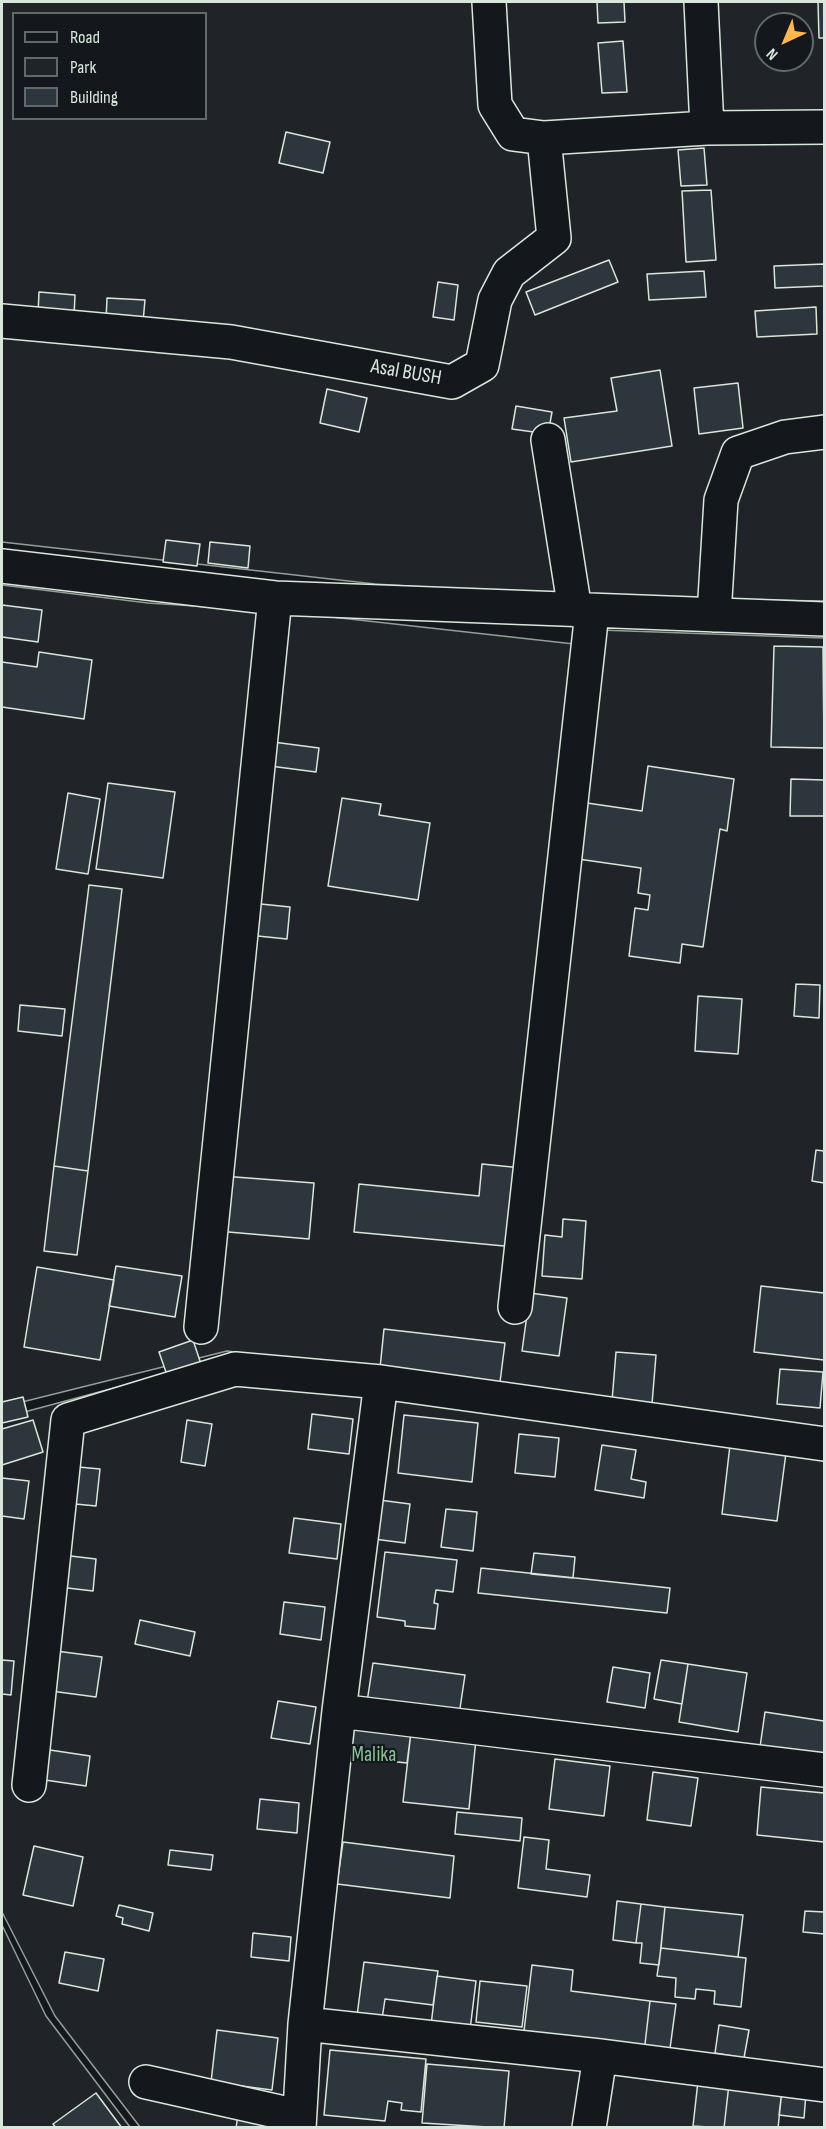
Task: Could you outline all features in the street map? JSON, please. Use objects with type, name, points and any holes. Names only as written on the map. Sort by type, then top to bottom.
[{"type":"street","points":[[489,2],[495,105],[513,134],[544,138],[707,128],[825,127]]},
{"type":"street","points":[[701,2],[707,128]]},
{"type":"street","name":"Asal BUSH","points":[[2,321],[231,342],[452,382],[482,365],[495,300],[509,273],[554,237],[544,138]]},
{"type":"street","points":[[714,615],[721,501],[738,453],[785,437],[825,432]]},
{"type":"street","points":[[515,1307],[583,611],[548,440]]},
{"type":"street","points":[[2,566],[275,598],[825,619]]},
{"type":"street","points":[[201,1327],[275,598]]},
{"type":"street","points":[[29,1785],[68,1420],[235,1369],[381,1382],[825,1444]]},
{"type":"street","points":[[146,2082],[298,2122],[305,2024],[339,1711],[381,1382]]},
{"type":"street","points":[[339,1711],[825,1770]]},
{"type":"street","points":[[305,2024],[600,2056],[825,2085]]},
{"type":"street","points":[[589,2127],[600,2056]]},
{"type":"green space","points":[[2,2],[824,2],[824,601],[584,597],[375,584],[2,542]]},
{"type":"green space","points":[[2,585],[148,603],[287,612],[601,647],[600,630],[824,638],[824,1429],[227,1351],[2,1407]]},
{"type":"green space","name":"Malika","points":[[226,1358],[824,1447],[824,2127],[140,2127],[55,2016],[2,1912],[2,1418]]},
{"type":"green space","points":[[2,1925],[46,2016],[130,2127],[2,2127]]},
{"type":"building","points":[[597,2],[624,2],[625,22],[598,23]]},
{"type":"building","points":[[818,2],[824,2],[824,38],[819,38]]},
{"type":"building","points":[[623,41],[627,92],[602,93],[598,43]]},
{"type":"building","points":[[286,132],[330,142],[323,173],[279,163]]},
{"type":"building","points":[[704,148],[707,185],[681,186],[678,150]]},
{"type":"building","points":[[711,190],[716,260],[686,262],[682,191]]},
{"type":"building","points":[[609,260],[618,282],[535,315],[526,292]]},
{"type":"building","points":[[824,264],[824,286],[775,288],[774,266]]},
{"type":"building","points":[[704,271],[706,297],[649,300],[647,274]]},
{"type":"building","points":[[438,282],[458,285],[454,320],[433,317]]},
{"type":"building","points":[[39,292],[75,295],[74,316],[38,314]]},
{"type":"building","points":[[107,298],[145,300],[143,322],[106,320]]},
{"type":"building","points":[[816,307],[817,334],[757,337],[755,311]]},
{"type":"building","points":[[660,370],[672,446],[571,462],[564,418],[617,411],[611,378]]},
{"type":"building","points":[[738,383],[743,428],[699,434],[694,388]]},
{"type":"building","points":[[327,389],[367,398],[359,432],[320,423]]},
{"type":"building","points":[[516,406],[552,412],[548,434],[512,429]]},
{"type":"building","points":[[166,540],[200,544],[197,566],[163,562]]},
{"type":"building","points":[[210,542],[250,546],[248,568],[208,563]]},
{"type":"building","points":[[2,605],[42,610],[38,642],[2,637]]},
{"type":"building","points":[[774,646],[823,647],[824,748],[771,747]]},
{"type":"building","points":[[39,652],[92,660],[84,719],[2,707],[2,662],[37,667]]},
{"type":"building","points":[[273,742],[319,748],[316,772],[270,766]]},
{"type":"building","points":[[648,766],[734,779],[727,831],[720,829],[703,947],[682,944],[680,963],[629,956],[635,908],[648,910],[650,895],[638,893],[641,868],[578,859],[587,803],[642,811]]},
{"type":"building","points":[[791,779],[824,780],[824,816],[790,816]]},
{"type":"building","points":[[108,783],[175,792],[163,878],[96,869]]},
{"type":"building","points":[[68,793],[100,799],[88,874],[56,869]]},
{"type":"building","points":[[342,798],[381,804],[379,815],[430,823],[418,900],[328,886]]},
{"type":"building","points":[[89,885],[122,889],[88,1171],[54,1166]]},
{"type":"building","points":[[251,903],[290,907],[287,939],[248,935]]},
{"type":"building","points":[[796,984],[820,985],[819,1018],[794,1016]]},
{"type":"building","points":[[698,996],[742,999],[738,1054],[695,1051]]},
{"type":"building","points":[[20,1005],[65,1009],[62,1036],[18,1031]]},
{"type":"building","points":[[816,1150],[824,1151],[824,1183],[812,1181]]},
{"type":"building","points":[[482,1164],[522,1168],[515,1247],[354,1232],[359,1184],[479,1196]]},
{"type":"building","points":[[54,1166],[88,1171],[77,1255],[44,1251]]},
{"type":"building","points":[[222,1176],[314,1183],[309,1239],[217,1231]]},
{"type":"building","points":[[563,1219],[586,1221],[582,1279],[542,1276],[545,1235],[562,1237]]},
{"type":"building","points":[[116,1266],[182,1276],[175,1317],[109,1306]]},
{"type":"building","points":[[37,1267],[114,1280],[100,1360],[24,1347]]},
{"type":"building","points":[[761,1286],[824,1293],[824,1360],[754,1352]]},
{"type":"building","points":[[530,1293],[567,1298],[559,1356],[522,1351]]},
{"type":"building","points":[[384,1329],[505,1343],[500,1382],[380,1368]]},
{"type":"building","points":[[193,1340],[202,1367],[168,1378],[159,1352]]},
{"type":"building","points":[[616,1352],[656,1355],[652,1404],[612,1401]]},
{"type":"building","points":[[780,1369],[823,1372],[820,1408],[777,1404]]},
{"type":"building","points":[[23,1397],[28,1417],[2,1423],[2,1402]]},
{"type":"building","points":[[312,1414],[353,1419],[349,1454],[308,1449]]},
{"type":"building","points":[[404,1415],[478,1423],[472,1482],[398,1473]]},
{"type":"building","points":[[33,1420],[43,1452],[2,1465],[2,1429]]},
{"type":"building","points":[[187,1420],[212,1424],[205,1466],[181,1462]]},
{"type":"building","points":[[519,1434],[559,1438],[555,1477],[515,1473]]},
{"type":"building","points":[[602,1445],[636,1450],[631,1479],[646,1482],[644,1498],[595,1490]]},
{"type":"building","points":[[730,1445],[786,1453],[777,1521],[722,1514]]},
{"type":"building","points":[[68,1466],[100,1469],[96,1506],[65,1503]]},
{"type":"building","points":[[2,1478],[29,1481],[24,1519],[2,1516]]},
{"type":"building","points":[[379,1500],[410,1504],[405,1543],[374,1539]]},
{"type":"building","points":[[446,1509],[477,1512],[473,1551],[441,1547]]},
{"type":"building","points":[[294,1518],[341,1524],[337,1559],[289,1553]]},
{"type":"building","points":[[385,1552],[457,1560],[453,1592],[436,1590],[434,1603],[438,1604],[435,1629],[405,1626],[405,1621],[377,1617]]},
{"type":"building","points":[[534,1553],[575,1557],[573,1578],[531,1574]]},
{"type":"building","points":[[62,1555],[96,1559],[93,1591],[59,1587]]},
{"type":"building","points":[[481,1568],[670,1588],[667,1613],[478,1593]]},
{"type":"building","points":[[284,1602],[325,1607],[321,1640],[280,1634]]},
{"type":"building","points":[[140,1620],[195,1632],[190,1656],[135,1644]]},
{"type":"building","points":[[56,1651],[102,1657],[96,1697],[51,1691]]},
{"type":"building","points":[[2,1660],[14,1661],[11,1695],[2,1694]]},
{"type":"building","points":[[661,1660],[688,1664],[682,1704],[654,1699]]},
{"type":"building","points":[[373,1663],[465,1675],[459,1715],[367,1702]]},
{"type":"building","points":[[688,1664],[747,1673],[738,1732],[679,1722]]},
{"type":"building","points":[[613,1667],[650,1673],[645,1708],[607,1702]]},
{"type":"building","points":[[278,1701],[316,1707],[310,1744],[271,1738]]},
{"type":"building","points":[[765,1712],[824,1721],[824,1757],[760,1747]]},
{"type":"building","points":[[353,1726],[411,1732],[407,1763],[350,1757]]},
{"type":"building","points":[[411,1732],[476,1739],[469,1809],[403,1802]]},
{"type":"building","points":[[50,1750],[90,1756],[86,1786],[45,1780]]},
{"type":"building","points":[[555,1759],[610,1766],[604,1816],[549,1809]]},
{"type":"building","points":[[653,1772],[698,1778],[691,1826],[647,1820]]},
{"type":"building","points":[[761,1787],[824,1793],[824,1842],[757,1835]]},
{"type":"building","points":[[260,1799],[299,1803],[297,1833],[257,1829]]},
{"type":"building","points":[[457,1812],[522,1818],[520,1841],[455,1834]]},
{"type":"building","points":[[524,1837],[549,1840],[546,1869],[590,1875],[587,1897],[518,1888]]},
{"type":"building","points":[[343,1842],[454,1856],[450,1898],[337,1884]]},
{"type":"building","points":[[34,1846],[83,1857],[73,1906],[23,1895]]},
{"type":"building","points":[[170,1850],[213,1855],[211,1870],[168,1865]]},
{"type":"building","points":[[617,1901],[641,1904],[636,1943],[613,1940]]},
{"type":"building","points":[[641,1904],[665,1907],[659,1965],[640,1963],[642,1943],[636,1943]]},
{"type":"building","points":[[119,1905],[153,1913],[149,1931],[122,1924],[123,1918],[116,1916]]},
{"type":"building","points":[[665,1907],[743,1915],[738,1957],[661,1948]]},
{"type":"building","points":[[805,1911],[824,1912],[824,1934],[803,1932]]},
{"type":"building","points":[[253,1933],[291,1937],[289,1961],[251,1957]]},
{"type":"building","points":[[661,1948],[746,1958],[741,2007],[714,2004],[715,1991],[696,1989],[695,1999],[675,1997],[676,1978],[657,1976]]},
{"type":"building","points":[[65,1952],[104,1959],[98,1991],[59,1983]]},
{"type":"building","points":[[364,1962],[438,1971],[433,2005],[385,1999],[382,2019],[357,2016]]},
{"type":"building","points":[[532,1965],[573,1970],[571,1991],[650,2001],[644,2053],[523,2039]]},
{"type":"building","points":[[437,1976],[476,1981],[470,2030],[431,2025]]},
{"type":"building","points":[[480,1981],[527,1986],[522,2027],[476,2022]]},
{"type":"building","points":[[650,2001],[676,2004],[669,2056],[644,2053]]},
{"type":"building","points":[[719,2025],[749,2030],[744,2058],[715,2053]]},
{"type":"building","points":[[217,2030],[278,2038],[272,2090],[211,2082]]},
{"type":"building","points":[[330,2050],[426,2059],[421,2112],[401,2110],[402,2103],[388,2101],[385,2121],[324,2115]]},
{"type":"building","points":[[427,2064],[509,2071],[504,2128],[422,2123]]},
{"type":"building","points":[[698,2081],[729,2084],[724,2128],[693,2126]]},
{"type":"building","points":[[729,2084],[782,2090],[778,2128],[724,2128]]},
{"type":"building","points":[[782,2090],[806,2093],[804,2118],[779,2115]]},
{"type":"building","points":[[96,2093],[122,2128],[56,2128],[53,2124]]},
{"type":"building","points":[[238,2115],[286,2128],[236,2128]]}]
